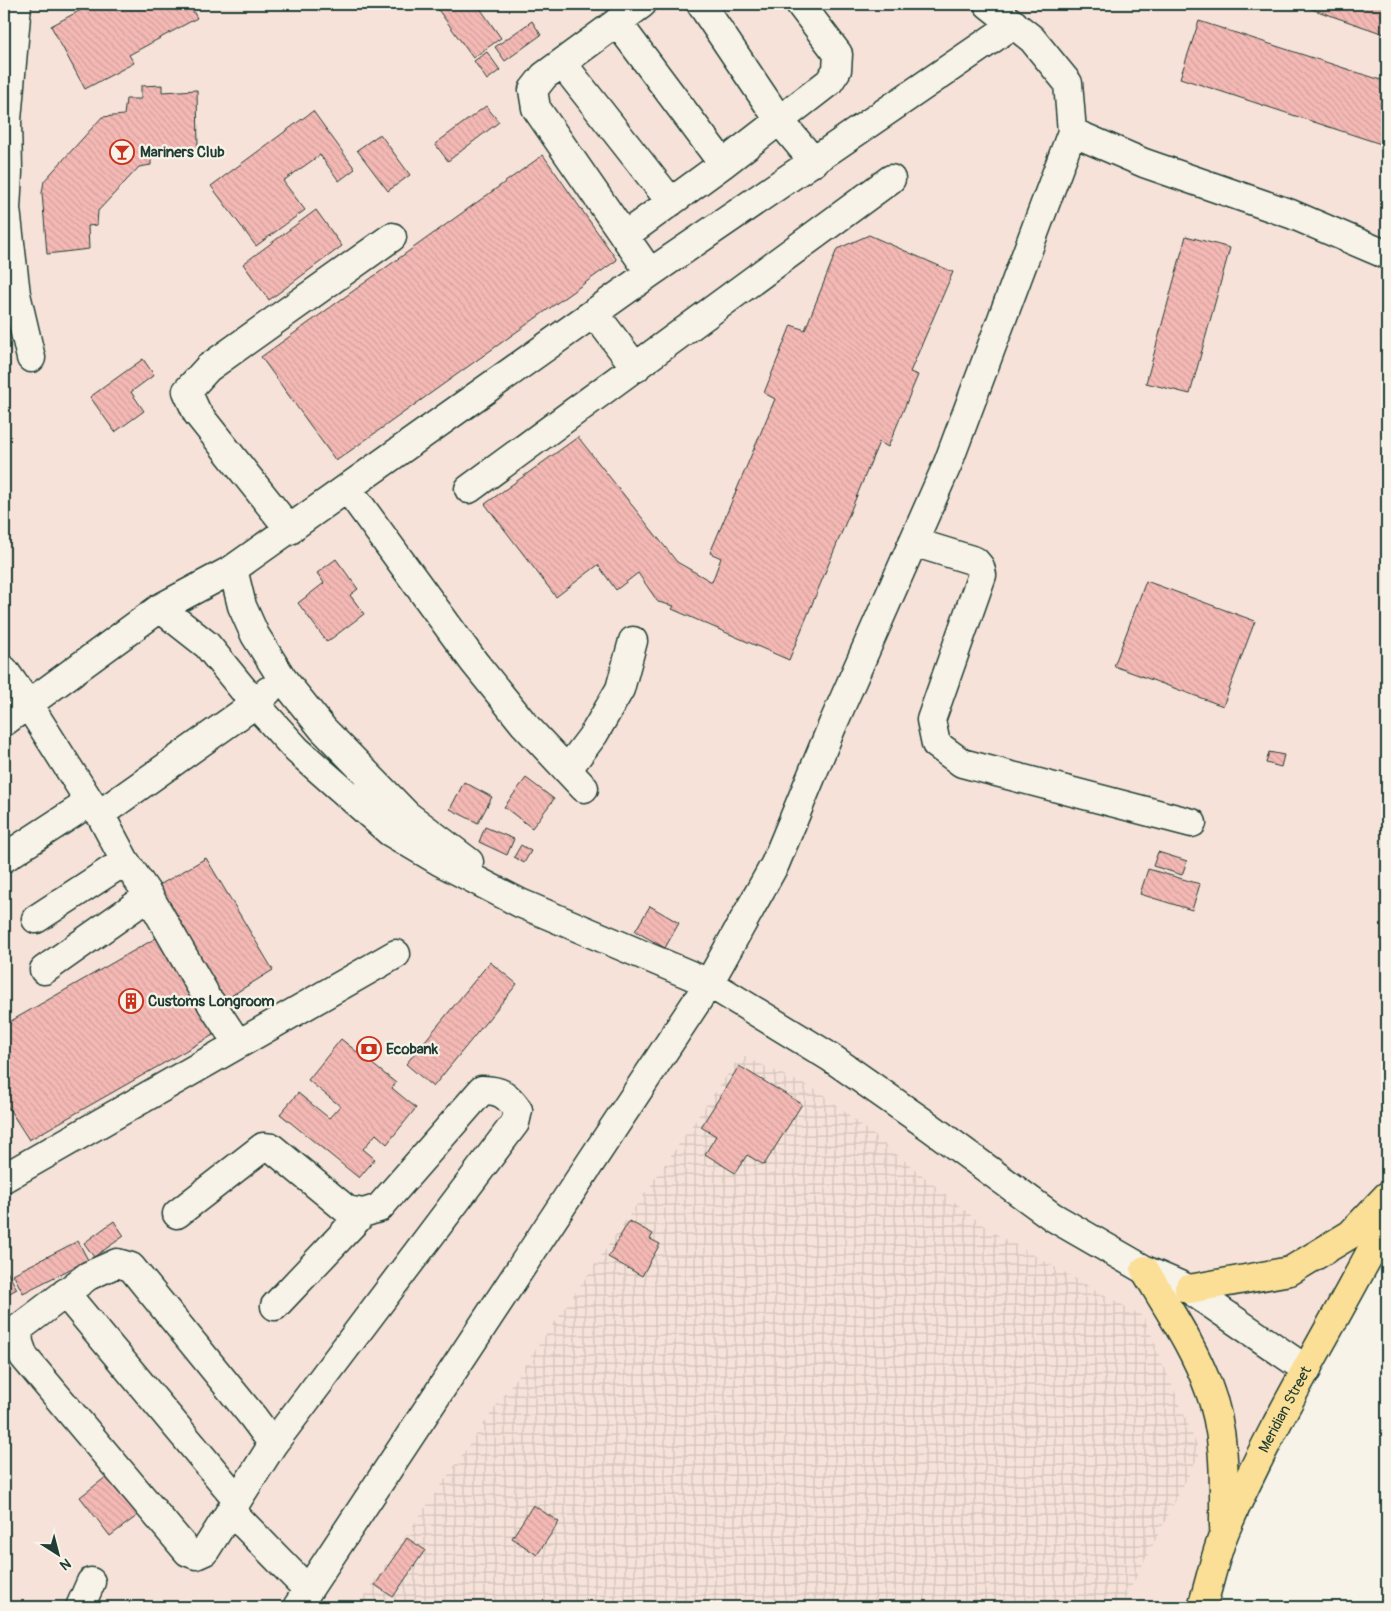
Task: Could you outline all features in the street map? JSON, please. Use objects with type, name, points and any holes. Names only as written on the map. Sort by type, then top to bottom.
[{"type":"main road","points":[[1189,1289],[1290,1271],[1350,1234],[1387,1196]]},
{"type":"main road","name":"Meridian Street","points":[[1202,1607],[1224,1532],[1262,1452],[1357,1280],[1387,1221]]},
{"type":"main road","points":[[1146,1270],[1192,1352],[1209,1389],[1218,1420],[1224,1460],[1224,1532]]},
{"type":"street","points":[[17,4],[7,120],[8,172],[6,209],[16,294],[32,358]]},
{"type":"street","points":[[642,4],[544,76],[533,90],[536,108],[650,273]]},
{"type":"street","points":[[701,4],[779,120],[814,162]]},
{"type":"street","points":[[624,236],[723,164],[829,82],[837,70],[838,54],[800,4]]},
{"type":"street","points":[[64,1294],[234,1505],[302,1599],[709,983],[775,864],[948,463],[1072,132],[1068,83],[1032,39],[988,4]]},
{"type":"street","points":[[617,22],[723,164]]},
{"type":"street","points":[[4,722],[160,608],[233,569],[595,314],[650,273],[1014,24]]},
{"type":"street","points":[[562,63],[671,202]]},
{"type":"street","points":[[1072,132],[1144,163],[1291,214],[1387,255]]},
{"type":"street","points":[[470,489],[891,179]]},
{"type":"street","points":[[290,530],[197,413],[186,391],[208,368],[392,237]]},
{"type":"street","points":[[595,314],[636,368]]},
{"type":"street","points":[[348,489],[474,662],[524,724],[576,779],[594,734],[620,689],[633,641]]},
{"type":"street","points":[[913,542],[975,561],[980,567],[982,575],[930,720],[936,744],[962,763],[1192,823]]},
{"type":"street","points":[[233,569],[242,606],[256,636],[282,678],[323,729],[407,815],[520,903]]},
{"type":"street","points":[[160,608],[207,645],[255,704],[296,750],[390,832],[439,861],[520,903],[709,983],[830,1057],[1053,1217],[1146,1270],[1189,1289],[1307,1370]]},
{"type":"street","points":[[4,670],[95,808],[208,998],[238,1044]]},
{"type":"street","points":[[4,858],[95,808],[255,704],[282,678]]},
{"type":"street","points":[[36,919],[125,861]]},
{"type":"street","points":[[44,970],[149,896]]},
{"type":"street","points":[[4,1178],[396,954]]},
{"type":"street","points":[[176,1214],[263,1147],[272,1148],[347,1210],[363,1213],[379,1208],[482,1090],[496,1090],[511,1100],[518,1110],[515,1123],[273,1444],[205,1551],[196,1555],[188,1552],[24,1357],[19,1344],[18,1329],[101,1268],[117,1263],[131,1267],[273,1444]]},
{"type":"street","points":[[275,1306],[363,1213]]},
{"type":"street","points":[[80,1607],[91,1582]]},
{"type":"shaded area","points":[[4,4],[1387,4],[1387,1228],[1233,1546],[1215,1607],[4,1607]]},
{"type":"shaded area","points":[[741,1055],[821,1092],[989,1230],[1144,1317],[1200,1453],[1121,1607],[356,1607]]},
{"type":"building","points":[[92,4],[189,4],[197,18],[129,55],[134,63],[85,89],[51,26]]},
{"type":"building","points":[[434,4],[477,4],[501,38],[473,58]]},
{"type":"building","points":[[1297,4],[1387,4],[1387,35]]},
{"type":"building","points":[[532,21],[541,35],[505,61],[495,47]]},
{"type":"building","points":[[1199,21],[1387,82],[1387,146],[1180,78]]},
{"type":"building","points":[[487,52],[500,70],[487,80],[474,61]]},
{"type":"building","points":[[162,85],[162,92],[197,90],[198,148],[151,156],[151,165],[139,167],[98,211],[97,225],[88,226],[89,249],[47,254],[42,193],[44,181],[102,117],[124,115],[126,99],[141,99],[141,86]]},
{"type":"building","points":[[486,106],[499,122],[448,161],[435,144]]},
{"type":"building","points":[[313,111],[355,169],[339,181],[320,155],[283,181],[305,210],[256,246],[211,186]]},
{"type":"building","points":[[380,134],[410,175],[388,191],[357,150]]},
{"type":"building","points":[[543,155],[617,260],[336,461],[261,357]]},
{"type":"building","points":[[316,210],[342,246],[269,300],[243,264]]},
{"type":"building","points":[[869,235],[953,272],[910,372],[918,375],[888,447],[879,442],[789,660],[672,609],[674,606],[658,602],[638,573],[616,590],[598,565],[556,597],[485,504],[578,437],[677,562],[712,582],[721,558],[710,553],[775,399],[764,393],[791,325],[805,330],[837,249]]},
{"type":"building","points":[[1186,236],[1230,248],[1190,394],[1146,383]]},
{"type":"building","points":[[143,359],[154,375],[131,392],[144,411],[115,432],[90,397]]},
{"type":"building","points":[[336,559],[358,589],[350,595],[364,614],[327,642],[298,603],[324,583],[317,573]]},
{"type":"building","points":[[1146,581],[1255,621],[1223,706],[1114,666]]},
{"type":"building","points":[[1269,752],[1284,755],[1281,767],[1266,763]]},
{"type":"building","points":[[526,778],[554,799],[532,828],[504,807]]},
{"type":"building","points":[[464,782],[492,797],[478,823],[450,809]]},
{"type":"building","points":[[485,827],[514,839],[507,855],[479,842]]},
{"type":"building","points":[[521,845],[531,851],[524,863],[514,857]]},
{"type":"building","points":[[1158,852],[1187,861],[1182,875],[1153,866]]},
{"type":"building","name":"Customs Longroom","points":[[206,858],[273,970],[226,999],[224,995],[201,1009],[215,1034],[29,1140],[4,1101],[4,1025],[156,938],[194,998],[216,985],[156,887]]},
{"type":"building","points":[[1148,869],[1200,884],[1192,910],[1140,894]]},
{"type":"building","points":[[650,906],[679,923],[665,948],[635,931]]},
{"type":"building","points":[[490,962],[517,984],[433,1087],[406,1064]]},
{"type":"building","points":[[341,1039],[396,1083],[392,1088],[416,1108],[387,1144],[376,1134],[363,1149],[375,1159],[359,1178],[280,1114],[298,1093],[329,1118],[340,1106],[308,1080]]},
{"type":"building","points":[[739,1066],[802,1104],[764,1165],[747,1155],[735,1173],[705,1154],[716,1136],[701,1127]]},
{"type":"building","points":[[114,1221],[124,1236],[94,1257],[84,1243]]},
{"type":"building","points":[[629,1221],[653,1234],[650,1239],[660,1244],[642,1276],[608,1257]]},
{"type":"building","points":[[78,1241],[88,1260],[23,1293],[13,1274]]},
{"type":"building","points":[[4,1269],[17,1289],[4,1296]]},
{"type":"building","points":[[115,1470],[145,1510],[110,1536],[80,1497]]},
{"type":"building","points":[[533,1505],[559,1522],[537,1555],[512,1538]]},
{"type":"building","points":[[407,1538],[425,1550],[393,1597],[375,1585]]},
{"type":"place","name":"Mariners Club","points":[[122,152]]},
{"type":"place","name":"Customs Longroom","points":[[131,1001]]},
{"type":"place","name":"Ecobank","points":[[369,1049]]}]
